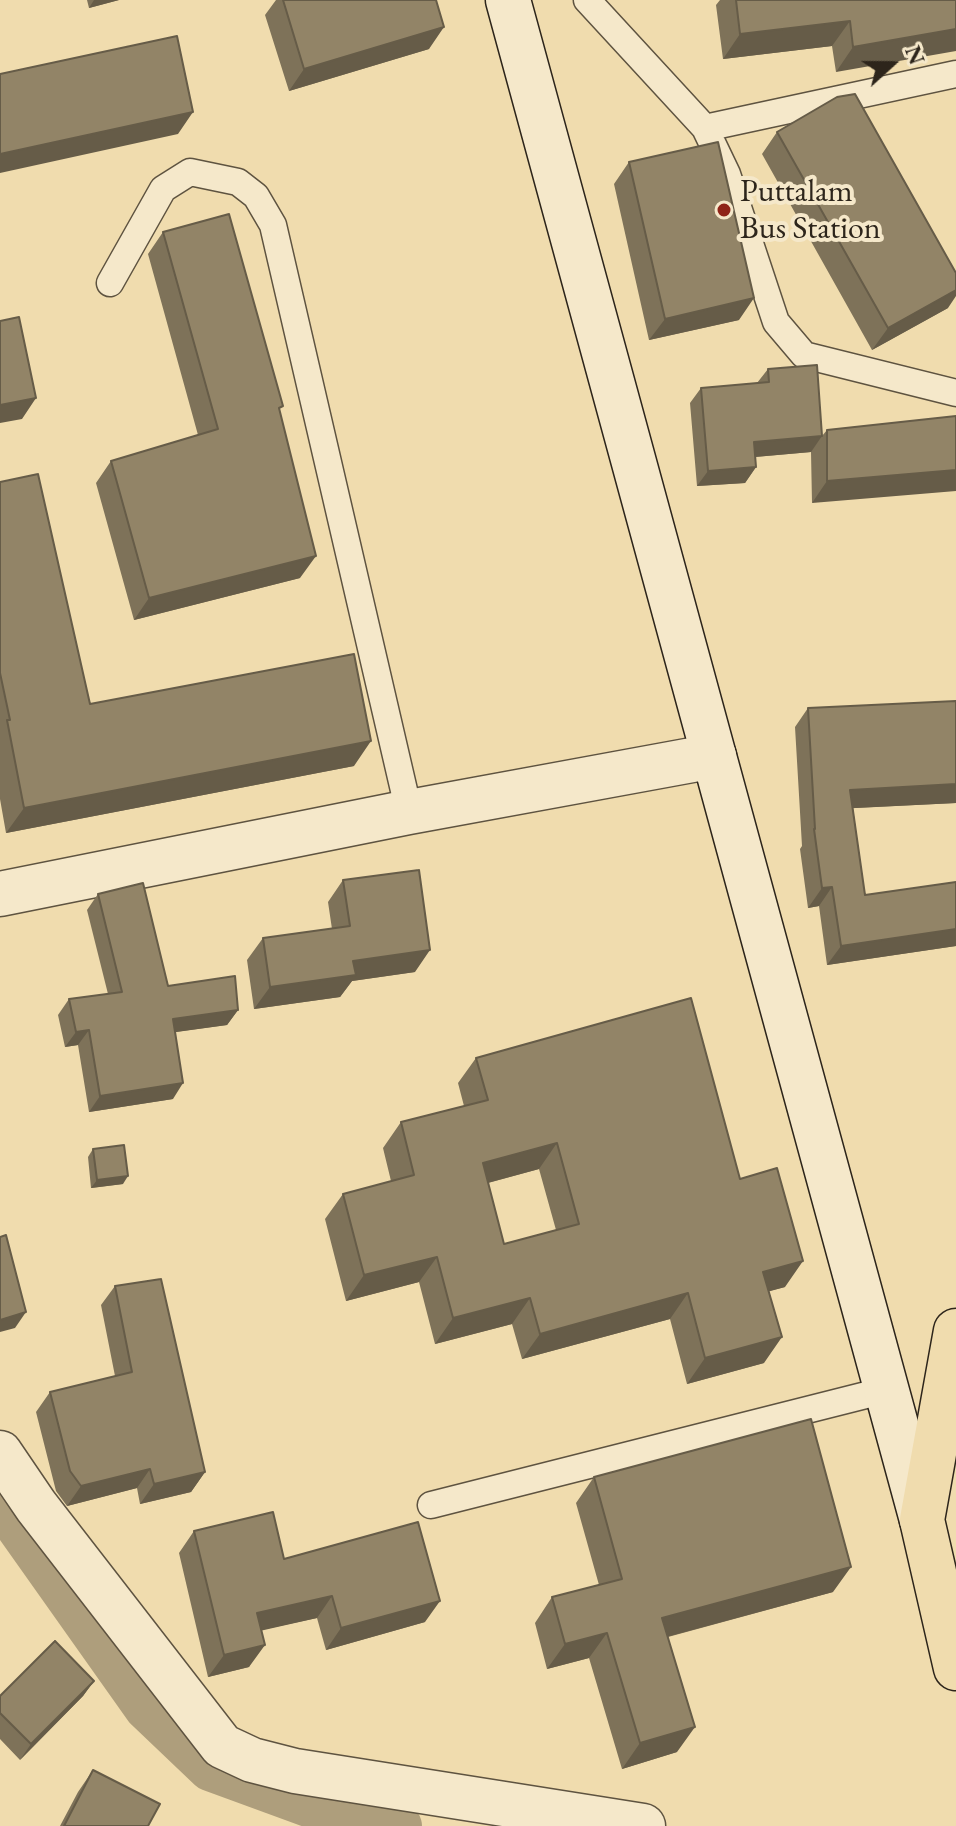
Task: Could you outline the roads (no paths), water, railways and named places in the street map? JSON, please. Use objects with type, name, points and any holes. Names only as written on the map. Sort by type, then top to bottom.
[{"type":"highway","points":[[956,1331],[922,1520],[956,1668]]},
{"type":"street","points":[[508,0],[922,1520]]},
{"type":"street","points":[[0,894],[409,812],[714,756]]},
{"type":"street","points":[[0,1453],[36,1506],[222,1746],[252,1760],[295,1771],[643,1826]]},
{"type":"lane","points":[[587,0],[705,128],[727,174],[776,322],[804,355],[956,393]]},
{"type":"lane","points":[[705,128],[956,74]]},
{"type":"lane","points":[[110,283],[163,189],[190,172],[238,182],[256,196],[273,225],[409,812]]},
{"type":"lane","points":[[431,1505],[886,1390]]},
{"type":"waterway","points":[[0,1502],[146,1708],[210,1769],[349,1820],[400,1826]]},
{"type":"place","name":"Puttalam Bus Station","points":[[724,210]]}]
